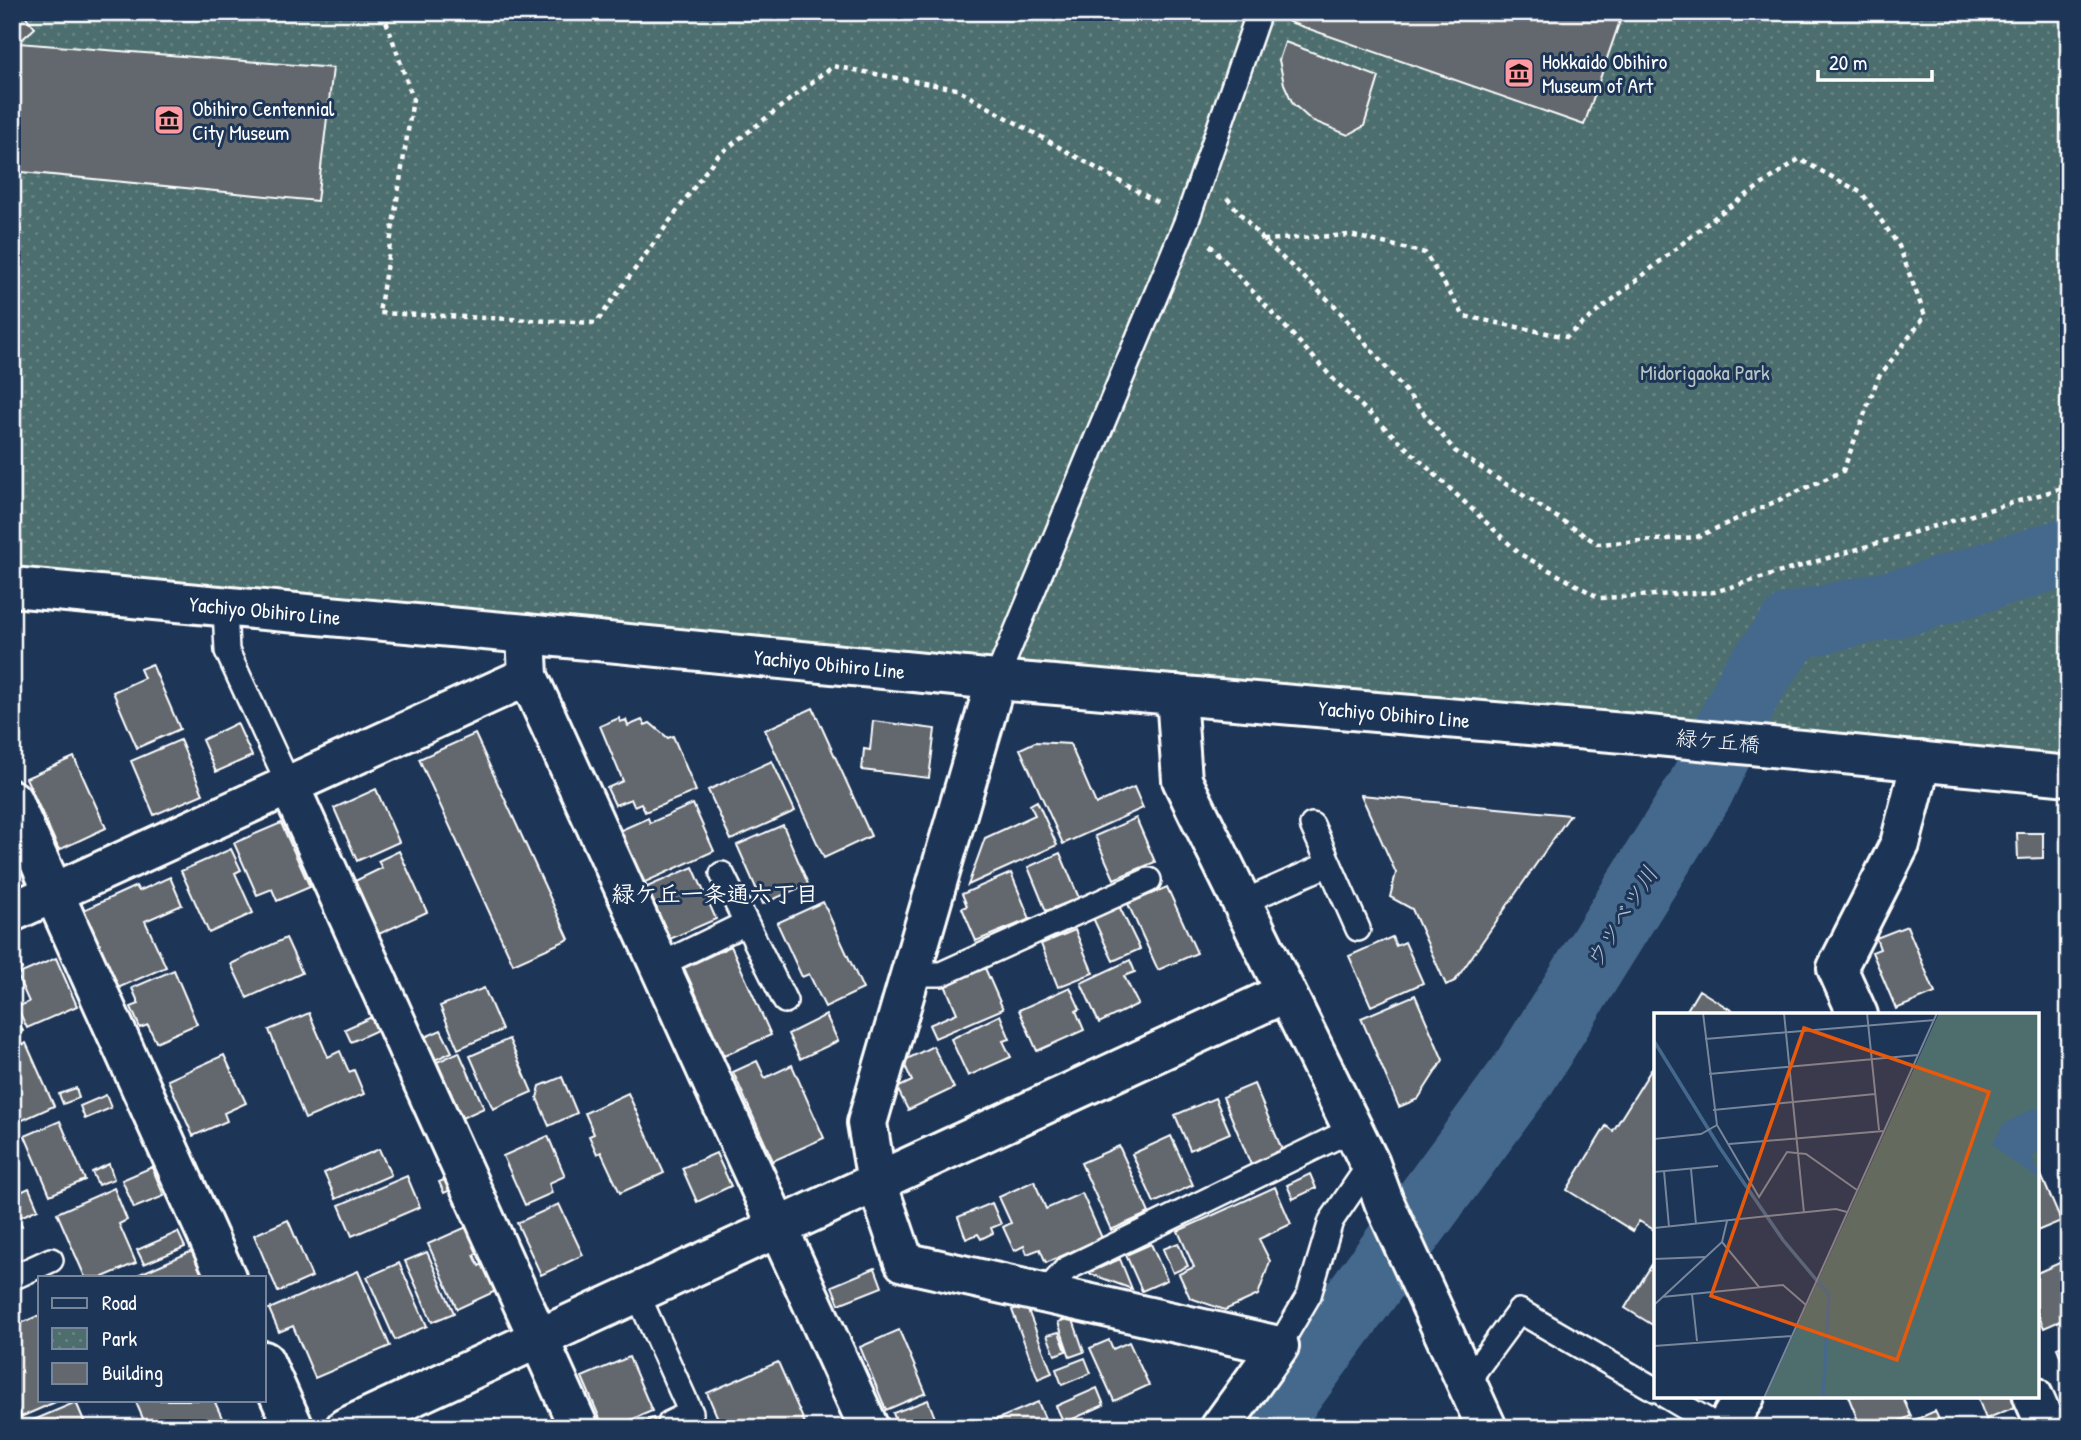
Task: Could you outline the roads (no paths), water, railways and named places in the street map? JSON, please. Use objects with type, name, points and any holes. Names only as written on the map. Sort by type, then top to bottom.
[{"type":"street","name":"Yachiyo Obihiro Line","points":[[12,587],[996,680],[1648,734]]},
{"type":"street","points":[[526,634],[528,676],[869,1428]]},
{"type":"street","points":[[12,912],[528,676]]},
{"type":"street","points":[[996,680],[867,1122],[877,1183],[904,1262],[1279,1346],[1220,1428]]},
{"type":"street","points":[[1176,695],[1182,780],[1370,1164],[1384,1202],[1487,1428]]},
{"type":"street","name":"緑ケ丘橋","points":[[1648,734],[1921,761]]},
{"type":"street","points":[[1857,1013],[1837,968],[1900,844],[1921,761],[2069,776]]},
{"type":"street","points":[[289,785],[579,1428]]},
{"type":"street","points":[[12,800],[226,1276]]},
{"type":"street","points":[[345,1428],[1285,993]]},
{"type":"street","points":[[266,1365],[294,1428]]},
{"type":"street","points":[[1723,1428],[1744,1398]]},
{"type":"street","points":[[2034,1398],[2047,1428]]},
{"type":"lane","points":[[996,680],[1187,220],[1259,12]]},
{"type":"lane","points":[[225,607],[227,651],[289,785]]},
{"type":"lane","points":[[1312,825],[1358,929]]},
{"type":"lane","points":[[1241,903],[1329,864]]},
{"type":"lane","points":[[722,874],[785,1001]]},
{"type":"lane","points":[[910,974],[942,974],[1149,880]]},
{"type":"lane","points":[[660,965],[746,922]]},
{"type":"lane","points":[[1045,1293],[1066,1269],[1353,1129]]},
{"type":"lane","points":[[1279,1346],[1308,1295],[1331,1221],[1370,1164]]},
{"type":"lane","points":[[12,1278],[51,1260]]},
{"type":"lane","points":[[637,1293],[691,1413],[670,1423],[672,1428]]},
{"type":"lane","points":[[1466,1383],[1519,1311],[1654,1390]]},
{"type":"lane","points":[[1670,1398],[1723,1428]]},
{"type":"waterway","name":"ウツベツ川","points":[[1263,1428],[1523,1075],[1700,790],[1752,681],[1793,626],[1915,599],[2069,551]]},
{"type":"place","name":"Hokkaido Obihiro Museum of Art","points":[[1519,73]]},
{"type":"place","name":"Obihiro Centennial City Museum","points":[[169,120]]},
{"type":"district","name":"緑ケ丘一条通六丁目","points":[[715,893]]},
{"type":"park label","name":"Midorigaoka Park","points":[[1705,372]]}]
